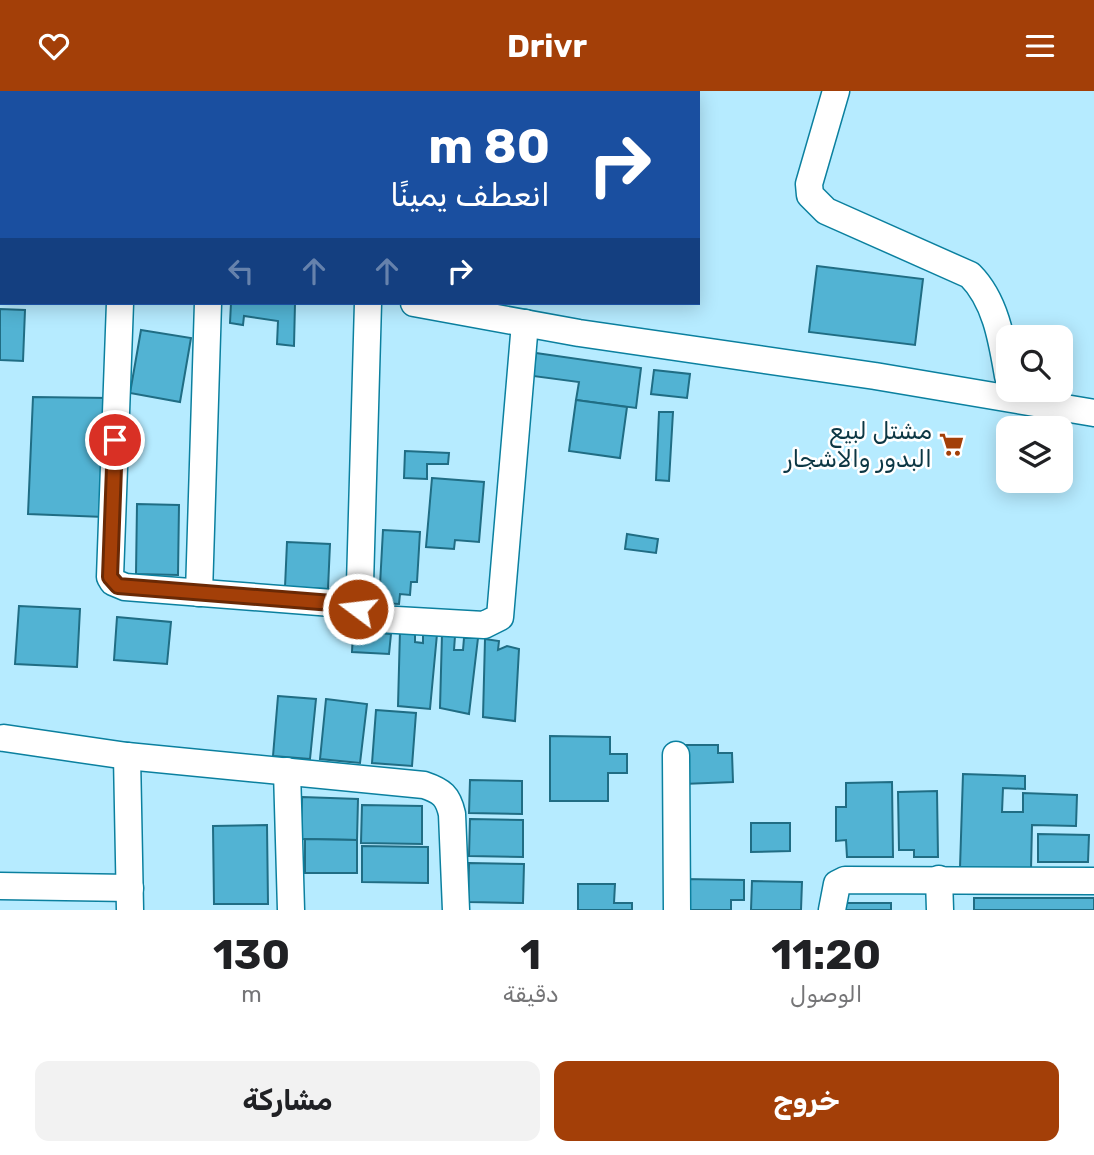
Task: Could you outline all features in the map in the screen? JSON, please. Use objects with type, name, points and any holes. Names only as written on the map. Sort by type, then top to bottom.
[{"type":"street","points":[[836,91],[809,184],[810,195],[826,211],[970,275],[983,287],[996,328]]},
{"type":"street","points":[[120,305],[110,577],[118,586],[199,593],[332,603],[345,602],[356,596]]},
{"type":"street","points":[[199,593],[208,305]]},
{"type":"street","points":[[368,305],[360,584],[356,596],[358,609],[364,615],[379,619],[484,625],[500,617],[525,323]]},
{"type":"street","points":[[425,305],[525,323],[996,386]]},
{"type":"street","points":[[1055,402],[1094,414]]},
{"type":"street","points":[[4,738],[127,755],[424,785],[440,791],[449,799],[452,814],[456,910]]},
{"type":"street","points":[[0,886],[130,899],[127,755]]},
{"type":"street","points":[[676,755],[677,910]]},
{"type":"street","points":[[287,772],[291,910]]},
{"type":"street","points":[[939,879],[940,910]]},
{"type":"street","points":[[832,910],[837,884],[845,880],[1094,881]]},
{"type":"building","points":[[817,266],[923,279],[915,345],[809,332]]},
{"type":"building","points":[[231,305],[295,305],[294,346],[277,344],[278,321],[244,316],[243,325],[230,323]]},
{"type":"building","points":[[0,309],[25,310],[23,361],[0,360]]},
{"type":"building","points":[[141,330],[191,338],[180,402],[130,393]]},
{"type":"building","points":[[536,353],[641,368],[636,408],[576,400],[579,382],[533,376]]},
{"type":"building","points":[[654,370],[690,374],[687,398],[651,394]]},
{"type":"building","points":[[33,397],[110,398],[104,517],[28,514]]},
{"type":"building","points":[[576,400],[627,407],[620,458],[569,451]]},
{"type":"building","points":[[659,412],[673,412],[669,481],[656,480]]},
{"type":"building","points":[[405,451],[449,453],[448,464],[427,464],[427,479],[404,478]]},
{"type":"building","points":[[432,478],[484,482],[479,542],[455,540],[454,549],[426,547]]},
{"type":"building","points":[[137,504],[179,505],[178,575],[136,574]]},
{"type":"building","points":[[383,530],[420,532],[417,582],[411,582],[410,595],[400,594],[399,604],[379,603]]},
{"type":"building","points":[[627,534],[658,539],[656,553],[625,549]]},
{"type":"building","points":[[287,542],[330,544],[328,589],[285,587]]},
{"type":"building","points":[[19,606],[80,609],[77,667],[15,664]]},
{"type":"building","points":[[117,617],[171,622],[167,664],[114,660]]},
{"type":"building","points":[[400,630],[415,632],[415,642],[423,643],[423,631],[437,634],[430,709],[398,706]]},
{"type":"building","points":[[353,631],[391,634],[389,654],[352,652]]},
{"type":"building","points":[[442,634],[455,636],[454,650],[463,650],[464,638],[478,638],[469,714],[440,708]]},
{"type":"building","points":[[485,639],[499,641],[498,650],[507,646],[519,649],[515,721],[483,717]]},
{"type":"building","points":[[278,696],[316,699],[310,759],[273,756]]},
{"type":"building","points":[[326,699],[367,704],[360,763],[320,759]]},
{"type":"building","points":[[376,710],[416,713],[412,766],[372,763]]},
{"type":"building","points":[[550,736],[610,737],[610,754],[627,754],[627,773],[608,773],[608,801],[550,801]]},
{"type":"building","points":[[682,745],[718,745],[718,753],[732,753],[733,782],[683,784]]},
{"type":"building","points":[[963,774],[1025,776],[1025,789],[1003,788],[1002,812],[1023,812],[1023,793],[1077,795],[1076,826],[1032,825],[1031,870],[960,868]]},
{"type":"building","points":[[470,780],[522,781],[522,814],[469,813]]},
{"type":"building","points":[[892,782],[893,857],[847,857],[846,840],[836,841],[836,807],[846,807],[846,783]]},
{"type":"building","points":[[937,791],[938,857],[914,857],[914,850],[899,850],[898,792]]},
{"type":"building","points":[[302,797],[358,799],[357,840],[301,839]]},
{"type":"building","points":[[362,805],[422,806],[422,844],[361,843]]},
{"type":"building","points":[[470,819],[523,820],[523,857],[469,856]]},
{"type":"building","points":[[751,823],[790,823],[790,851],[751,852]]},
{"type":"building","points":[[267,825],[268,904],[214,904],[213,826]]},
{"type":"building","points":[[1038,834],[1089,835],[1088,862],[1038,862]]},
{"type":"building","points":[[305,839],[357,840],[357,873],[305,873]]},
{"type":"building","points":[[362,846],[428,847],[428,883],[362,882]]},
{"type":"building","points":[[469,863],[524,864],[523,903],[468,902]]},
{"type":"building","points":[[683,879],[744,880],[744,900],[731,900],[731,910],[682,910]]},
{"type":"building","points":[[752,881],[802,882],[801,910],[751,910]]},
{"type":"building","points":[[578,884],[615,884],[614,903],[632,903],[632,910],[578,910]]},
{"type":"building","points":[[974,898],[1094,898],[1094,910],[974,910]]},
{"type":"building","points":[[845,903],[891,903],[891,910],[845,910]]},
{"type":"place","name":"مشتل لبيع البدور والاشجار","points":[[952,445]]},
{"type":"route","points":[[115,440],[110,577],[118,586],[332,603],[345,602],[356,596],[358,609]]}]
